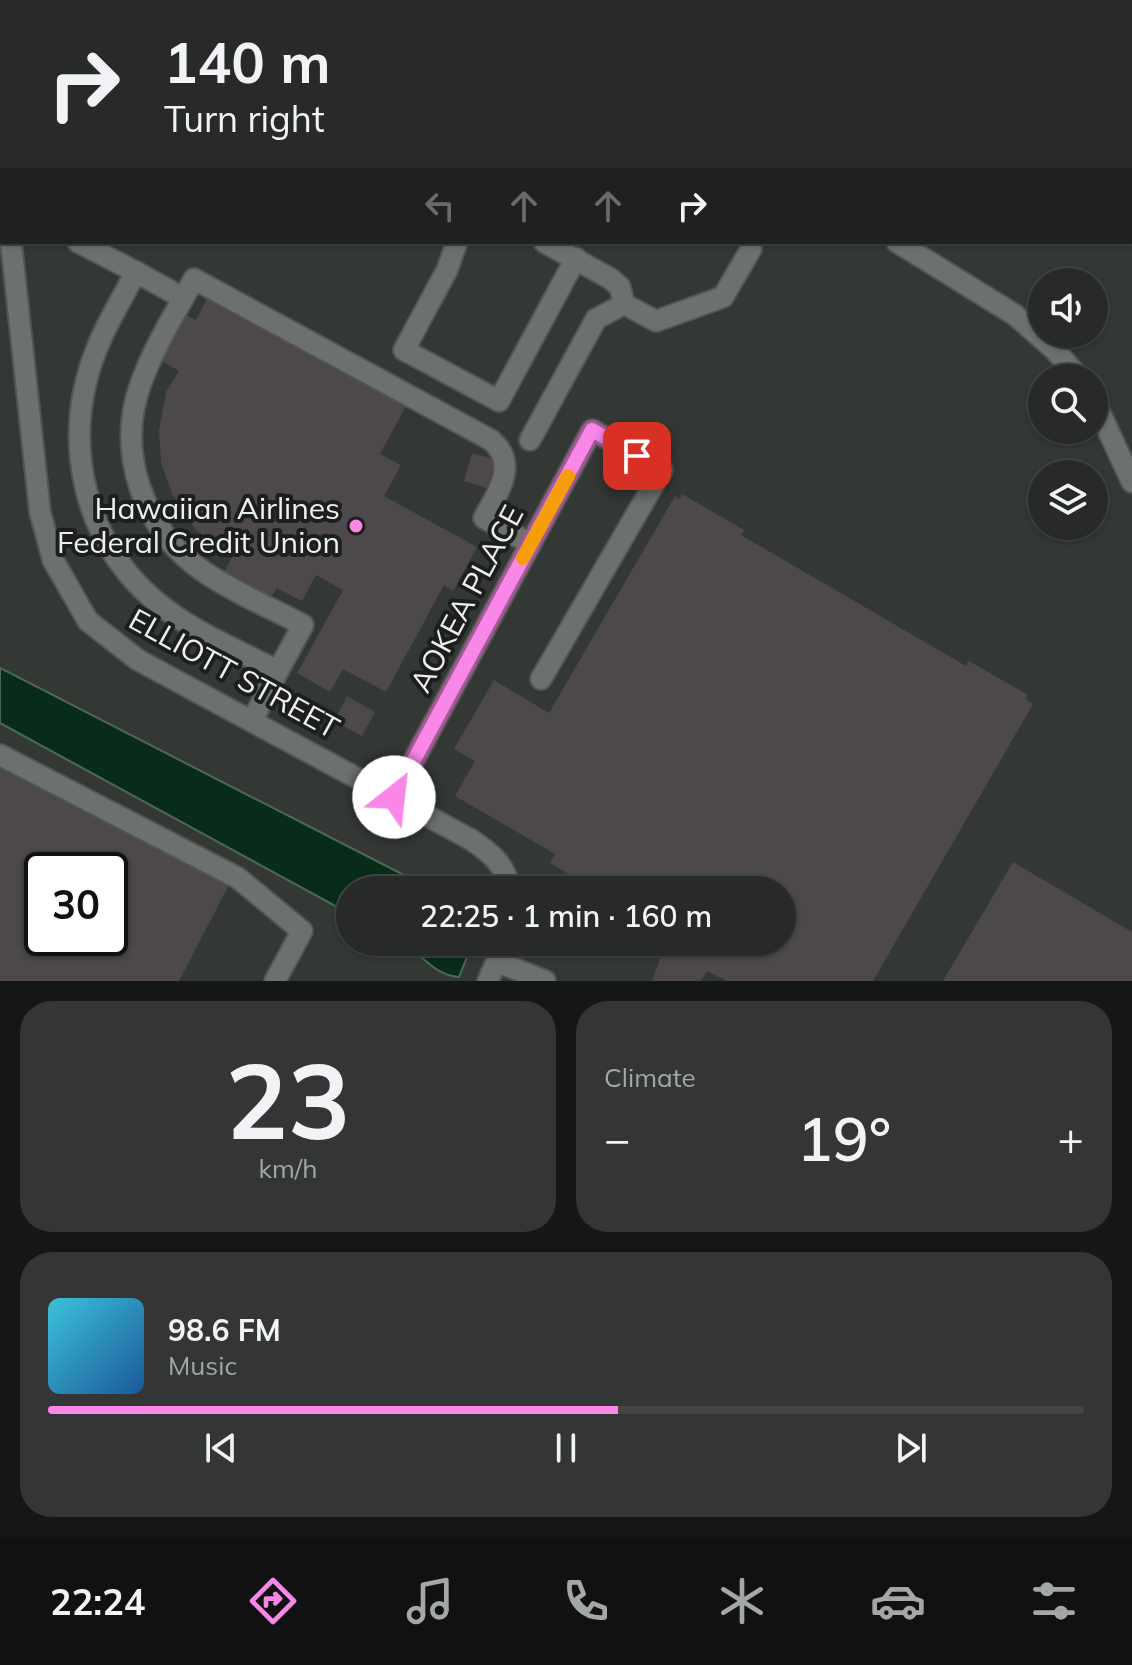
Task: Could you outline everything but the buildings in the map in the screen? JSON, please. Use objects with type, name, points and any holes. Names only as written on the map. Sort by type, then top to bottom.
[{"type":"street","name":"ELLIOTT STREET","points":[[11,244],[40,512],[53,560],[64,584],[88,621],[119,649],[394,797],[493,855],[505,876]]},
{"type":"street","points":[[82,244],[183,298]]},
{"type":"street","points":[[456,244],[447,270],[404,350],[499,401],[576,258]]},
{"type":"street","points":[[548,244],[616,283],[624,304],[656,321],[723,297],[751,249]]},
{"type":"street","points":[[900,244],[1015,315],[1067,364]]},
{"type":"street","points":[[136,272],[98,345],[82,396],[79,455],[91,510],[117,559],[152,599],[197,629],[278,671]]},
{"type":"street","points":[[252,721],[303,625],[216,579],[185,557],[158,526],[134,467],[131,433],[139,386],[194,279],[491,440],[505,456],[506,469],[484,518],[531,544]]},
{"type":"street","points":[[530,440],[596,319],[624,304]]},
{"type":"street","name":"AOKEA PLACE","points":[[394,797],[592,430],[662,470],[541,679]]},
{"type":"street","points":[[1108,430],[1132,482]]},
{"type":"street","points":[[0,755],[238,878],[292,922],[302,931],[275,981]]},
{"type":"street","points":[[488,981],[499,956]]},
{"type":"street","points":[[507,956],[545,981]]},
{"type":"shaded area","points":[[0,668],[406,876],[336,876],[336,906],[0,723]]},
{"type":"shaded area","points":[[420,956],[467,956],[459,977],[435,968]]},
{"type":"slow traffic","points":[[523,558],[568,476]]},
{"type":"place","name":"Hawaiian Airlines Federal Credit Union","points":[[356,526]]},
{"type":"route","points":[[394,797],[592,430],[637,456]]}]
